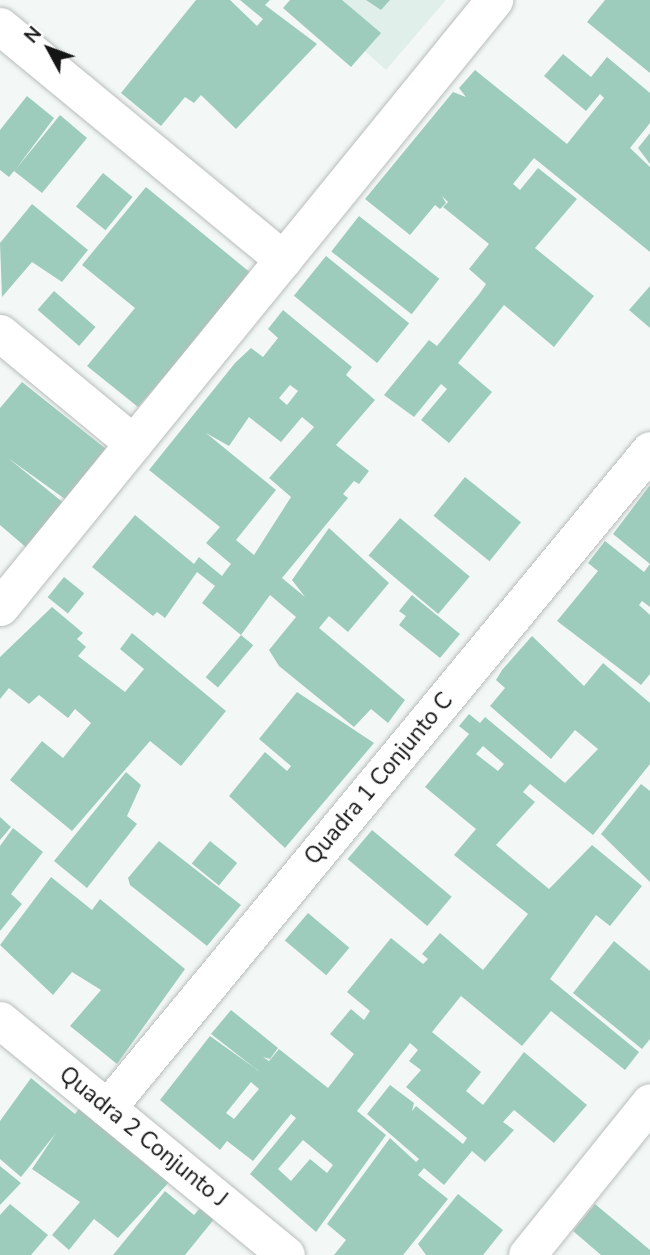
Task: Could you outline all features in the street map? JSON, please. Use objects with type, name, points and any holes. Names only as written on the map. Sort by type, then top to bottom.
[{"type":"street","points":[[0,4],[4,0]]},
{"type":"street","points":[[0,607],[494,0]]},
{"type":"street","points":[[0,26],[283,260]]},
{"type":"street","points":[[0,333],[133,443]]},
{"type":"street","name":"Quadra 1 Conjunto C","points":[[107,1108],[650,450]]},
{"type":"street","name":"Quadra 2 Conjunto J","points":[[0,1020],[286,1255]]},
{"type":"street","points":[[527,1255],[650,1102]]},
{"type":"shaded area","points":[[307,0],[446,0],[386,70]]},
{"type":"building","points":[[196,0],[230,0],[257,26],[263,19],[240,0],[270,0],[265,5],[317,44],[236,129],[201,95],[194,103],[185,97],[161,126],[121,93]]},
{"type":"building","points":[[290,0],[342,0],[381,33],[351,67],[283,8]]},
{"type":"building","points":[[366,0],[390,0],[381,10]]},
{"type":"building","points":[[605,0],[650,0],[650,73],[587,22]]},
{"type":"building","points":[[563,54],[591,77],[607,57],[650,93],[650,123],[630,148],[650,167],[650,252],[534,158],[513,184],[520,190],[538,168],[577,199],[535,248],[594,296],[554,347],[504,305],[458,363],[492,392],[449,443],[421,420],[447,389],[441,384],[414,417],[384,395],[429,340],[437,346],[480,293],[486,284],[469,269],[489,244],[443,207],[448,202],[442,196],[446,203],[440,209],[435,205],[410,235],[365,199],[453,92],[466,97],[459,88],[475,70],[567,144],[604,98],[600,94],[586,111],[544,76]]},
{"type":"building","points":[[27,96],[54,118],[16,169],[60,115],[87,138],[42,193],[14,171],[9,177],[0,170],[0,130]]},
{"type":"building","points":[[650,133],[650,164],[638,148]]},
{"type":"building","points":[[103,173],[133,197],[105,230],[76,206]]},
{"type":"building","points":[[146,187],[252,274],[138,407],[87,366],[135,308],[82,265]]},
{"type":"building","points":[[32,204],[88,250],[62,282],[32,262],[2,297],[0,243]]},
{"type":"building","points":[[359,216],[439,279],[412,314],[331,251]]},
{"type":"building","points":[[326,256],[409,323],[377,363],[294,296]]},
{"type":"building","points":[[650,286],[650,328],[629,310]]},
{"type":"building","points":[[54,291],[96,327],[79,346],[38,310]]},
{"type":"building","points":[[283,310],[352,367],[346,375],[375,400],[336,445],[369,471],[359,484],[354,481],[343,494],[348,498],[282,578],[305,597],[292,580],[329,528],[389,583],[348,632],[329,616],[319,628],[405,700],[388,723],[371,709],[354,727],[279,666],[269,650],[296,617],[270,595],[241,635],[202,603],[215,586],[197,572],[165,618],[157,612],[153,616],[92,567],[135,515],[194,564],[199,557],[222,576],[231,564],[206,543],[220,527],[149,470],[235,363],[251,348],[263,357],[278,338],[268,329]],"holes":[[[290,385],[298,391],[287,405],[279,398]],[[249,417],[281,442],[302,417],[314,427],[269,478],[291,497],[254,555],[236,540],[276,490],[206,433],[229,446]]]},
{"type":"building","points":[[22,382],[106,449],[65,499],[8,458],[65,504],[28,549],[0,525],[0,408]]},
{"type":"building","points":[[465,477],[521,522],[489,561],[434,516]]},
{"type":"building","points":[[650,485],[650,564],[613,534]]},
{"type":"building","points":[[400,518],[470,576],[438,614],[369,556]]},
{"type":"building","points":[[605,541],[644,572],[650,564],[650,607],[642,601],[639,605],[650,615],[650,674],[641,685],[557,621],[598,571],[588,563]]},
{"type":"building","points":[[64,577],[84,593],[68,614],[48,597]]},
{"type":"building","points":[[412,595],[460,634],[440,658],[399,625],[406,616],[399,611]]},
{"type":"building","points":[[52,607],[83,633],[77,639],[86,647],[78,656],[125,692],[144,669],[120,649],[132,633],[226,711],[181,766],[150,741],[72,831],[10,780],[42,741],[63,758],[91,723],[75,709],[68,718],[39,695],[29,704],[9,688],[0,699],[0,657]]},
{"type":"building","points":[[241,635],[253,645],[218,687],[206,677]]},
{"type":"building","points":[[532,636],[584,686],[603,663],[650,703],[650,764],[593,835],[530,784],[523,792],[535,802],[496,845],[549,889],[592,845],[642,886],[610,926],[596,915],[550,979],[639,1052],[625,1070],[551,1011],[522,1046],[461,996],[432,1032],[481,1072],[466,1091],[483,1105],[524,1052],[587,1105],[554,1143],[514,1110],[503,1122],[514,1130],[485,1162],[472,1151],[444,1185],[424,1168],[418,1175],[448,1199],[403,1255],[334,1255],[346,1240],[327,1224],[390,1138],[416,1162],[419,1159],[367,1114],[390,1085],[414,1103],[412,1111],[416,1106],[463,1144],[467,1138],[406,1087],[421,1070],[409,1061],[418,1050],[410,1043],[357,1111],[386,1135],[316,1232],[250,1174],[296,1118],[291,1114],[253,1161],[227,1141],[220,1150],[160,1100],[210,1036],[260,1072],[211,1034],[231,1010],[278,1048],[270,1059],[263,1057],[269,1061],[279,1049],[328,1088],[354,1054],[330,1034],[351,1009],[364,1020],[370,1011],[347,992],[391,938],[423,964],[428,959],[422,954],[440,933],[483,970],[528,914],[454,855],[476,829],[425,787],[469,734],[459,726],[469,714],[480,723],[485,717],[565,783],[598,749],[575,730],[551,759],[490,706],[505,688],[496,680]],"holes":[[[483,746],[504,764],[498,771],[476,754]],[[251,1082],[259,1089],[234,1119],[226,1113]],[[303,1140],[333,1165],[327,1173],[310,1159],[291,1181],[278,1169]]]},
{"type":"building","points":[[297,692],[374,743],[285,848],[229,796],[265,752],[287,771],[291,766],[259,739]]},
{"type":"building","points":[[126,772],[141,785],[127,816],[137,824],[87,888],[54,861]]},
{"type":"building","points":[[641,784],[650,791],[650,882],[601,834]]},
{"type":"building","points":[[0,817],[11,827],[0,840]]},
{"type":"building","points":[[13,828],[43,852],[11,894],[22,904],[0,931],[0,846]]},
{"type":"building","points":[[372,830],[452,897],[427,926],[348,859]]},
{"type":"building","points":[[159,841],[241,905],[207,946],[130,885],[128,878]]},
{"type":"building","points":[[210,841],[237,863],[219,886],[192,864]]},
{"type":"building","points":[[51,877],[92,910],[100,899],[185,969],[117,1064],[70,1026],[101,990],[72,972],[53,995],[0,945]]},
{"type":"building","points":[[308,913],[349,948],[326,975],[285,941]]},
{"type":"building","points":[[614,941],[650,971],[650,1039],[642,1049],[573,993]]},
{"type":"building","points":[[31,1078],[75,1114],[81,1106],[170,1181],[118,1238],[94,1219],[69,1250],[52,1235],[80,1202],[32,1169],[56,1133],[21,1177],[0,1159],[0,1121]]},
{"type":"building","points":[[0,1166],[21,1183],[0,1205]]},
{"type":"building","points":[[165,1191],[194,1215],[201,1207],[215,1218],[185,1255],[113,1255]]},
{"type":"building","points":[[458,1194],[503,1230],[483,1255],[426,1255],[418,1244]]},
{"type":"building","points":[[10,1204],[48,1235],[31,1255],[0,1255],[0,1215]]},
{"type":"building","points":[[595,1204],[650,1250],[650,1255],[601,1255],[573,1231]]}]
